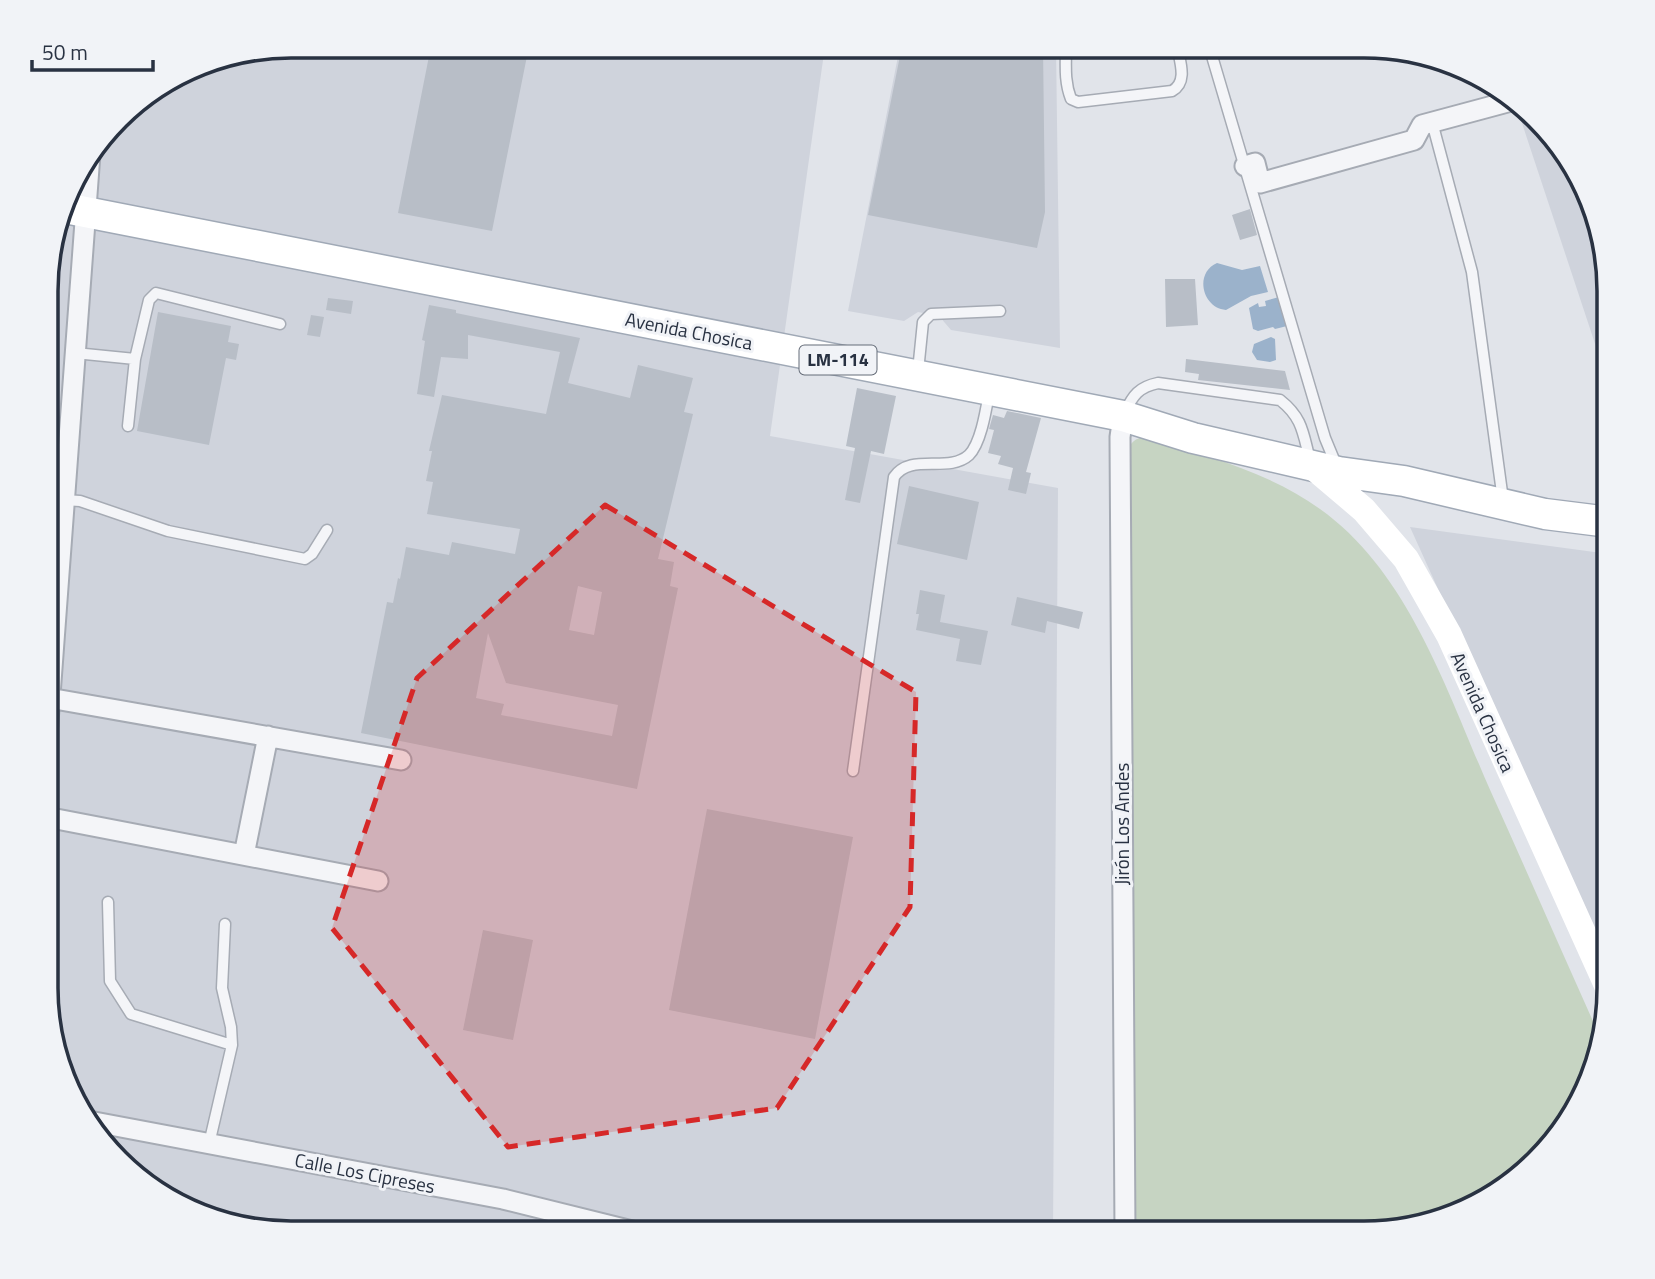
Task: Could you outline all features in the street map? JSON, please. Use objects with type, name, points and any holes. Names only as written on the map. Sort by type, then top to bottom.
[{"type":"main road","name":"Avenida Chosica","points":[[75,210],[1123,416],[1194,438],[1325,468],[1404,481],[1545,514],[1597,520]]},
{"type":"street","points":[[1245,166],[1255,163],[1260,183],[1414,140],[1422,125],[1502,103]]},
{"type":"street","points":[[58,579],[75,353],[75,210]]},
{"type":"street","name":"Jirón Los Andes","points":[[1123,416],[1120,437],[1125,1221]]},
{"type":"street","name":"Avenida Chosica","points":[[1325,468],[1406,559],[1449,635],[1597,963]]},
{"type":"street","points":[[58,700],[401,760]]},
{"type":"street","points":[[244,855],[268,736]]},
{"type":"street","points":[[58,819],[378,881]]},
{"type":"street","name":"Calle Los Cipreses","points":[[101,1123],[503,1199],[592,1221]]},
{"type":"lane","points":[[1066,58],[1068,90],[1071,99],[1078,102],[1172,91],[1179,87],[1182,78],[1179,58]]},
{"type":"lane","points":[[1213,58],[1325,438],[1325,468]]},
{"type":"lane","points":[[1432,122],[1472,272],[1503,504]]},
{"type":"lane","points":[[128,426],[135,359],[149,300],[156,293],[280,324]]},
{"type":"lane","points":[[917,375],[923,322],[931,314],[1000,310]]},
{"type":"lane","points":[[75,353],[135,359]]},
{"type":"lane","points":[[1123,416],[1132,397],[1143,386],[1158,383],[1280,400],[1294,411],[1325,468]]},
{"type":"lane","points":[[853,771],[894,477],[899,470],[909,465],[957,462],[971,454],[983,424],[990,389]]},
{"type":"lane","points":[[64,500],[80,501],[168,531],[305,559],[312,554],[327,530]]},
{"type":"lane","points":[[108,902],[110,981],[131,1014],[232,1045]]},
{"type":"lane","points":[[209,1144],[232,1045],[231,1027],[222,988],[225,924]]},
{"type":"highlighted area","points":[[605,505],[916,692],[910,907],[777,1108],[508,1147],[332,928],[417,678]]},
{"type":"shaded area","points":[[290,58],[823,58],[770,436],[1058,488],[1053,1221],[275,1221],[216,1209],[174,1190],[137,1164],[115,1142],[97,1118],[75,1078],[62,1034],[58,1004],[60,260],[70,216],[97,161],[115,137],[137,115],[174,89],[230,66]]},
{"type":"shaded area","points":[[898,58],[1056,58],[1060,348],[951,330],[939,316],[918,312],[904,321],[848,311]]},
{"type":"shaded area","points":[[1520,117],[1540,137],[1566,174],[1585,216],[1597,275],[1597,350]]},
{"type":"shaded area","points":[[1410,527],[1597,552],[1597,940]]},
{"type":"green space","points":[[1144,437],[1190,451],[1279,485],[1320,509],[1351,536],[1379,567],[1402,601],[1442,677],[1594,1024],[1580,1078],[1558,1118],[1540,1142],[1518,1164],[1481,1190],[1439,1209],[1380,1221],[1136,1221],[1125,459],[1131,444]]},
{"type":"water","points":[[1217,263],[1242,270],[1260,266],[1268,292],[1251,296],[1226,310],[1218,308],[1207,297],[1203,282],[1205,274]]},
{"type":"water","points":[[1279,297],[1287,326],[1258,331],[1253,329],[1249,308],[1258,303],[1259,307],[1266,306],[1265,301]]},
{"type":"water","points":[[1271,337],[1275,339],[1276,360],[1257,360],[1252,352],[1254,344]]},
{"type":"building","points":[[429,58],[527,58],[492,231],[398,213]]},
{"type":"building","points":[[900,58],[1043,58],[1045,212],[1037,248],[868,215]]},
{"type":"building","points":[[1250,209],[1257,235],[1240,240],[1232,215]]},
{"type":"building","points":[[1165,279],[1195,279],[1198,325],[1166,327]]},
{"type":"building","points":[[328,298],[353,301],[351,314],[326,310]]},
{"type":"building","points":[[429,305],[580,338],[568,383],[630,398],[638,365],[693,378],[684,412],[693,414],[658,559],[674,562],[670,586],[678,588],[637,789],[361,733],[387,602],[393,603],[406,547],[449,555],[452,542],[515,554],[520,529],[427,514],[433,482],[426,481],[432,451],[429,451],[442,395],[546,414],[560,352],[468,335],[468,359],[441,357],[434,397],[417,394],[425,341],[422,340]],"holes":[[[578,586],[602,592],[594,635],[569,630]],[[488,633],[506,683],[618,705],[612,736],[501,715],[504,704],[476,698]]]},
{"type":"building","points":[[158,312],[231,326],[228,342],[239,344],[236,360],[226,358],[209,445],[137,431]]},
{"type":"building","points":[[311,315],[324,317],[320,337],[307,335]]},
{"type":"building","points":[[1186,359],[1285,371],[1290,390],[1198,380],[1199,374],[1185,372]]},
{"type":"building","points":[[857,388],[896,396],[884,454],[871,451],[860,503],[845,500],[855,448],[846,446]]},
{"type":"building","points":[[1007,411],[1041,418],[1026,472],[1031,473],[1026,494],[1008,490],[1013,468],[998,464],[1001,456],[988,453],[994,430],[989,429],[993,415],[1004,418]]},
{"type":"building","points":[[909,486],[979,502],[967,560],[897,544]]},
{"type":"building","points":[[920,590],[945,595],[940,622],[988,631],[981,665],[956,661],[960,639],[916,630]]},
{"type":"building","points":[[1017,597],[1083,612],[1079,629],[1047,621],[1045,633],[1011,625]]},
{"type":"building","points":[[707,809],[853,837],[815,1039],[669,1010]]},
{"type":"building","points":[[483,930],[533,940],[513,1040],[463,1030]]}]
